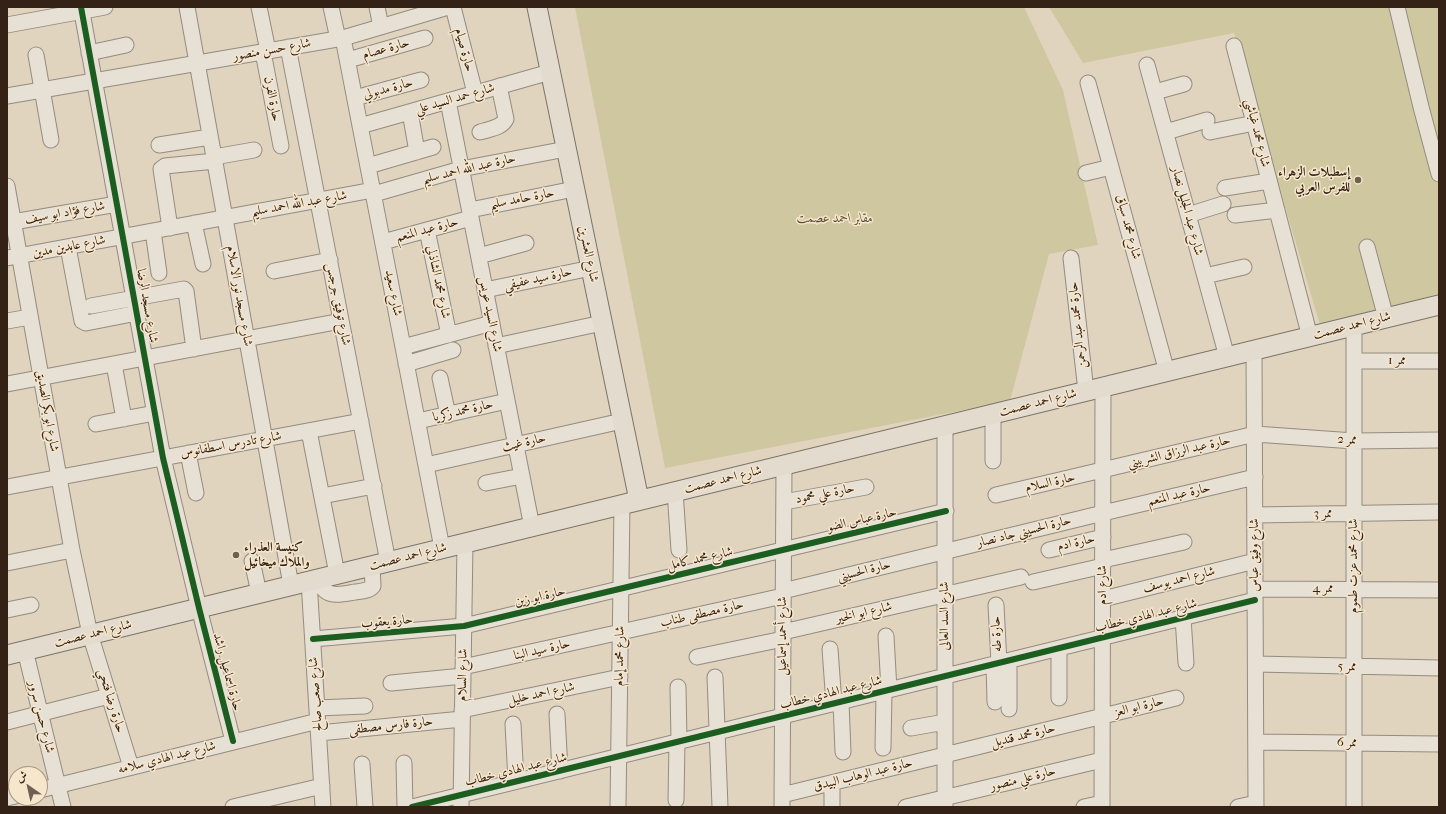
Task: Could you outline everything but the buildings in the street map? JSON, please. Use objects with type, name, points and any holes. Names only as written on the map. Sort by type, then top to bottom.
[{"type":"main road","name":"شارع العشرين","points":[[537,7],[622,421],[630,502]]},
{"type":"main road","name":"شارع احمد عصمت","points":[[16,653],[1439,305]]},
{"type":"street","points":[[7,25],[81,9],[105,7]]},
{"type":"street","name":"شارع مسجد نور الاسلام","points":[[187,7],[290,585]]},
{"type":"street","name":"حارة الفرن","points":[[259,7],[281,146]]},
{"type":"street","name":"شارع سعيد","points":[[332,7],[340,39],[348,60],[442,548]]},
{"type":"street","points":[[377,7],[381,27]]},
{"type":"street","name":"شارع حسن منصور","points":[[7,96],[340,39],[448,7]]},
{"type":"street","name":"حارة صيام","points":[[453,7],[475,93]]},
{"type":"street","points":[[1397,7],[1439,174]]},
{"type":"street","name":"شارع مسجد الرضا","points":[[81,9],[163,458],[198,608]]},
{"type":"street","name":"حارة عصام","points":[[348,60],[425,38]]},
{"type":"street","points":[[89,52],[126,45]]},
{"type":"street","name":"شارع محمد غباشي","points":[[1234,46],[1310,337]]},
{"type":"street","name":"شارع توفيق جرجس","points":[[288,47],[374,486],[380,564],[373,586],[371,589],[367,590],[338,595],[331,594],[325,591],[321,585],[314,580]]},
{"type":"street","points":[[36,55],[51,140]]},
{"type":"street","name":"شارع عبد الجليل نصار","points":[[1147,65],[1227,357]]},
{"type":"street","name":"شارع حمد السيد علي","points":[[360,126],[550,72]]},
{"type":"street","name":"حارة مدبولي","points":[[355,98],[421,80]]},
{"type":"street","name":"شارع محمد سباق","points":[[1088,83],[1167,372]]},
{"type":"street","points":[[1155,92],[1184,84]]},
{"type":"street","points":[[480,132],[501,126],[505,122],[506,119],[499,86]]},
{"type":"street","name":"شارع السيد عويس","points":[[448,101],[532,526]]},
{"type":"street","points":[[410,112],[417,152]]},
{"type":"street","points":[[1166,132],[1208,126],[1254,123]]},
{"type":"street","points":[[159,145],[210,137]]},
{"type":"street","points":[[368,166],[433,147]]},
{"type":"street","name":"حارة عبد الله احمد سليم","points":[[373,192],[462,168],[566,148]]},
{"type":"street","points":[[170,228],[161,169],[165,166],[214,159],[254,150]]},
{"type":"street","points":[[1086,173],[1111,168]]},
{"type":"street","points":[[1225,188],[1269,181]]},
{"type":"street","name":"شارع ابو بكر الصديق","points":[[7,186],[13,222],[13,257],[30,316],[72,550],[90,634]]},
{"type":"street","name":"حارة حامد سليم","points":[[470,214],[574,189]]},
{"type":"street","name":"شارع عبد الله احمد سليم","points":[[225,218],[318,200],[373,192]]},
{"type":"street","name":"شارع فؤاد ابو سيف","points":[[13,222],[117,204]]},
{"type":"street","points":[[1188,215],[1223,204]]},
{"type":"street","points":[[1235,215],[1277,210]]},
{"type":"street","name":"حارة عبد المنعم","points":[[383,242],[427,230],[470,214]]},
{"type":"street","name":"شارع عابدين مدين","points":[[13,257],[225,218]]},
{"type":"street","points":[[194,224],[203,264]]},
{"type":"street","name":"شارع محمد الشاذلي","points":[[427,230],[449,335]]},
{"type":"street","points":[[153,231],[159,273]]},
{"type":"street","points":[[479,256],[526,243]]},
{"type":"street","points":[[68,247],[82,321],[86,323],[137,313]]},
{"type":"street","points":[[1367,247],[1386,318]]},
{"type":"street","name":"حارة محمد عبد الرحمن","points":[[1071,258],[1094,389]]},
{"type":"street","points":[[274,271],[330,260]]},
{"type":"street","points":[[1205,276],[1244,267]]},
{"type":"street","name":"حارة سيد عفيفي","points":[[485,290],[591,268]]},
{"type":"street","points":[[91,306],[181,289],[185,290],[194,349]]},
{"type":"street","points":[[7,321],[30,316]]},
{"type":"street","points":[[7,384],[342,321]]},
{"type":"street","points":[[403,347],[492,323]]},
{"type":"street","points":[[496,346],[602,323]]},
{"type":"street","name":"شارع محمد عزت طموم","points":[[1354,326],[1354,807]]},
{"type":"street","points":[[406,364],[453,350]]},
{"type":"street","name":"شارع وفيق عباس","points":[[1254,350],[1256,805]]},
{"type":"street","name":"ممر 1","points":[[1355,361],[1439,361]]},
{"type":"street","points":[[114,364],[124,419]]},
{"type":"street","points":[[440,378],[448,415]]},
{"type":"street","name":"شارع ادم","points":[[1094,389],[1103,470],[1102,805]]},
{"type":"street","name":"حارة محمد زكريا","points":[[418,421],[507,401]]},
{"type":"street","points":[[96,424],[155,414]]},
{"type":"street","points":[[993,414],[993,461]]},
{"type":"street","name":"شارع تادرس اسطفانوس","points":[[7,487],[361,421]]},
{"type":"street","name":"حارة غيث","points":[[426,465],[622,421]]},
{"type":"street","name":"شارع السد العالى","points":[[945,802],[946,426]]},
{"type":"street","points":[[309,431],[337,574]]},
{"type":"street","name":"ممر 2","points":[[1255,434],[1354,441],[1439,440]]},
{"type":"street","name":"حارة عبد الرزاق الشربيني","points":[[1103,470],[1255,434]]},
{"type":"street","points":[[188,453],[196,494]]},
{"type":"street","name":"شارع أحمد إسماعيل","points":[[782,801],[784,716],[784,465]]},
{"type":"street","name":"حارة السلام","points":[[996,495],[1103,470]]},
{"type":"street","points":[[486,483],[522,476]]},
{"type":"street","name":"حارة عبد المنعم","points":[[1103,513],[1255,477]]},
{"type":"street","points":[[322,496],[374,486]]},
{"type":"street","name":"حارة علي محمود","points":[[784,502],[866,487]]},
{"type":"street","points":[[675,492],[679,550]]},
{"type":"street","name":"شارع محمد إمام","points":[[618,807],[620,632],[622,589],[630,502]]},
{"type":"street","name":"حارة عباس الضو","points":[[784,550],[946,511]]},
{"type":"street","name":"ممر 3","points":[[1255,515],[1439,512]]},
{"type":"street","name":"حارة الحسيني جاد نصار","points":[[945,551],[1103,513]]},
{"type":"street","name":"حارة ادم","points":[[1049,550],[1103,537]]},
{"type":"street","name":"شارع ابو الخير","points":[[697,657],[945,595],[1027,580],[1103,563],[1184,542]]},
{"type":"street","name":"شارع السلام","points":[[461,801],[465,543]]},
{"type":"street","points":[[14,561],[72,550]]},
{"type":"street","name":"شارع محمد كامل","points":[[622,589],[784,550]]},
{"type":"street","name":"حارة الحسيني","points":[[783,593],[945,551]]},
{"type":"street","points":[[252,561],[258,593]]},
{"type":"street","name":"شارع احمد يوسف","points":[[1103,599],[1255,561]]},
{"type":"street","name":"شارع صعب صالح","points":[[314,580],[313,639],[324,807]]},
{"type":"street","name":"حارة ابو زين","points":[[464,626],[622,589]]},
{"type":"street","name":"ممر 4","points":[[1255,595],[1354,589],[1439,590]]},
{"type":"street","name":"حارة مصطفى طناب","points":[[620,632],[783,593]]},
{"type":"street","name":"شارع عبد الهادي خطاب","points":[[412,807],[461,801],[516,781],[1183,618],[1255,595]]},
{"type":"street","points":[[7,610],[31,604]]},
{"type":"street","name":"حارة طه","points":[[996,605],[1000,663]]},
{"type":"street","name":"حارة اسماعيل راشد","points":[[198,608],[233,741]]},
{"type":"street","points":[[1183,618],[1186,663]]},
{"type":"street","name":"حارة يعقوب","points":[[313,639],[464,626]]},
{"type":"street","name":"حارة سيد البنا","points":[[391,683],[463,672],[620,632]]},
{"type":"street","name":"حارة رضا فتحي","points":[[90,634],[131,767]]},
{"type":"street","points":[[883,748],[886,691],[886,636]]},
{"type":"street","points":[[830,649],[843,752]]},
{"type":"street","points":[[1059,649],[1059,698]]},
{"type":"street","name":"شارع حسن سرور","points":[[16,653],[40,714],[63,807]]},
{"type":"street","points":[[995,702],[1000,663]]},
{"type":"street","points":[[1000,663],[1009,709]]},
{"type":"street","name":"ممر 5","points":[[1256,664],[1439,668]]},
{"type":"street","name":"شارع احمد خليل","points":[[462,714],[620,677]]},
{"type":"street","points":[[715,677],[720,807]]},
{"type":"street","points":[[676,800],[678,687]]},
{"type":"street","points":[[7,722],[109,696]]},
{"type":"street","name":"حارة ابو العز","points":[[1103,716],[1176,698]]},
{"type":"street","points":[[318,721],[365,706]]},
{"type":"street","name":"حارة فارس مصطفى","points":[[318,721],[462,714]]},
{"type":"street","points":[[557,714],[560,771]]},
{"type":"street","name":"حارة محمد قنديل","points":[[944,755],[1103,716]]},
{"type":"street","name":"شارع عبد الهادي سلامه","points":[[48,788],[318,721]]},
{"type":"street","points":[[911,728],[945,722]]},
{"type":"street","points":[[513,724],[516,781]]},
{"type":"street","name":"ممر 6","points":[[1256,742],[1439,744]]},
{"type":"street","name":"حارة عبد الوهاب البيدق","points":[[782,801],[832,783],[944,755]]},
{"type":"street","name":"حارة علي منصور","points":[[906,807],[945,802],[1102,760]]},
{"type":"street","points":[[404,763],[404,807]]},
{"type":"street","points":[[362,764],[365,807]]},
{"type":"street","points":[[832,783],[832,807]]},
{"type":"street","points":[[233,807],[322,786]]},
{"type":"street","points":[[1084,807],[1102,805]]},
{"type":"street","points":[[1238,807],[1256,805]]},
{"type":"green space","name":"مقابر احمد عصمت","points":[[575,7],[1024,7],[1063,90],[1098,245],[1049,254],[1010,401],[665,468]]},
{"type":"green space","name":"إسطبلات الزهراء للفرس العربي","points":[[1049,7],[1439,7],[1439,296],[1320,325],[1234,33],[1083,63]]},
{"type":"cycle path","points":[[81,7],[163,458],[233,741]]},
{"type":"cycle path","points":[[313,639],[464,626],[946,511]]},
{"type":"cycle path","points":[[412,807],[1255,600]]},
{"type":"place","name":"إسطبلات الزهراء للفرس العربي","points":[[1358,180]]},
{"type":"place","name":"كنيسة العذراء والملاك ميخائيل","points":[[236,555]]}]
